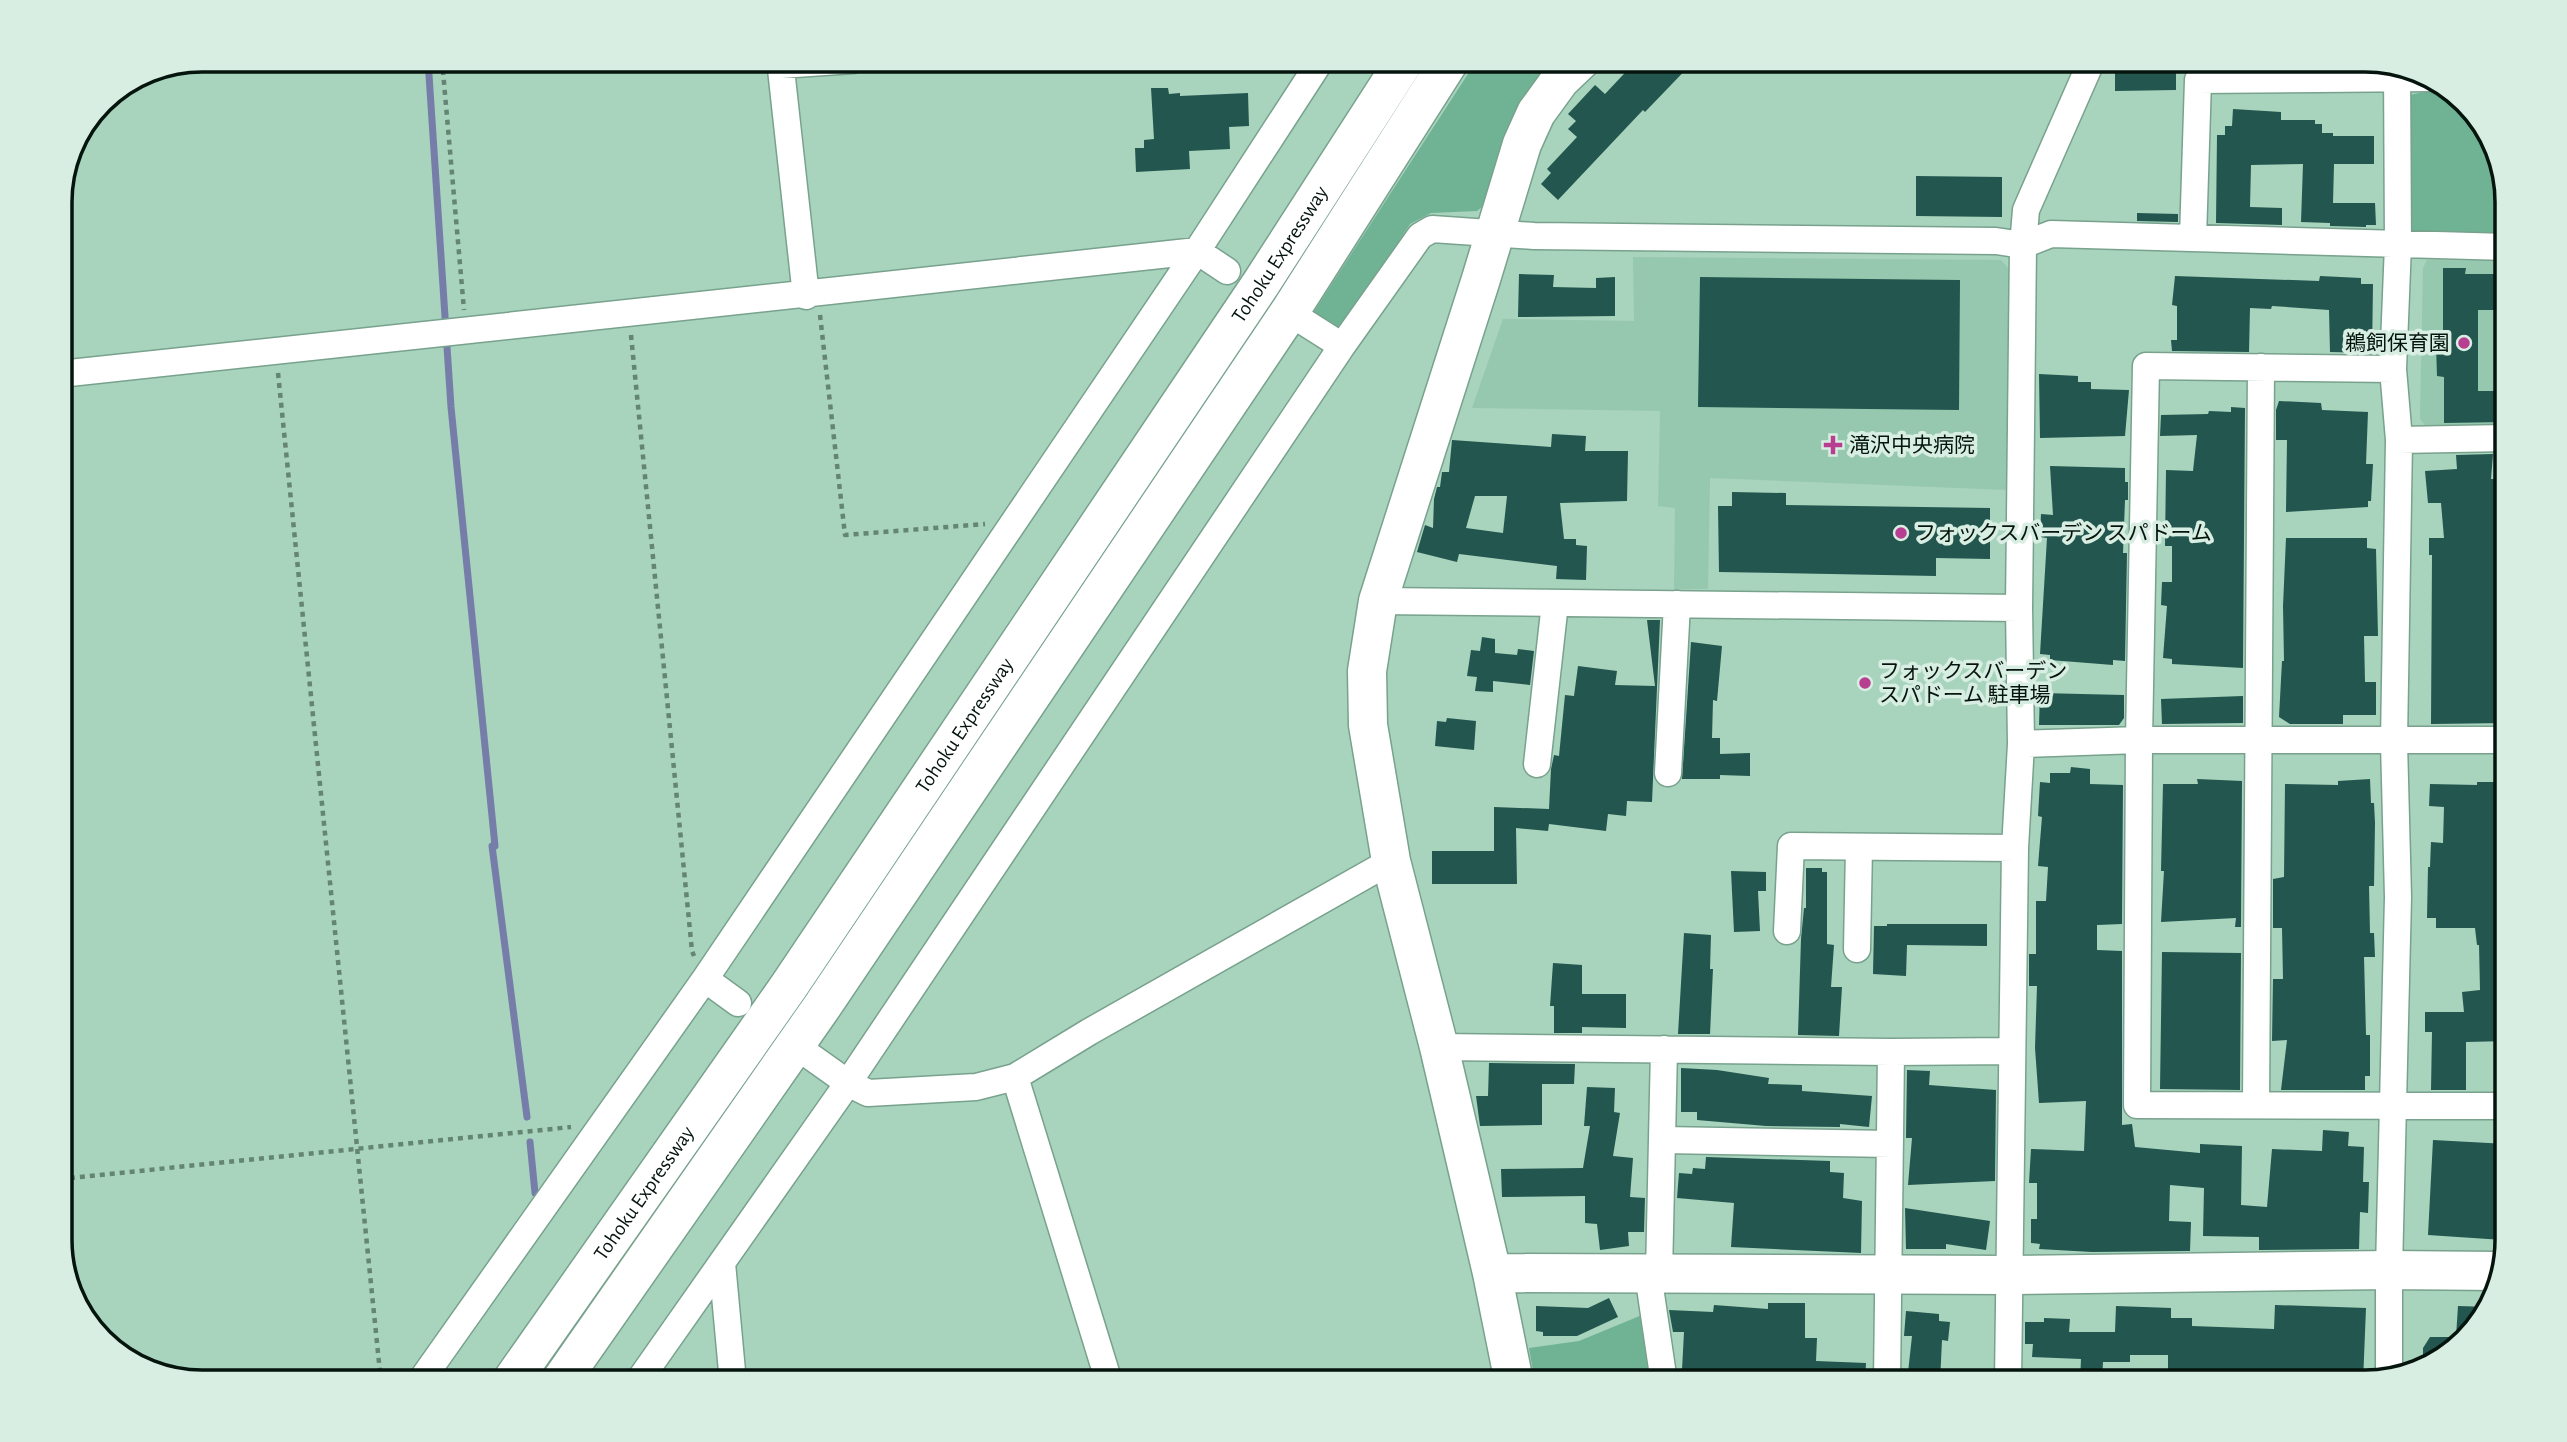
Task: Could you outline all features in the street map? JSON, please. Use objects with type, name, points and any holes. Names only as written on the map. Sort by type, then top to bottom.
[{"type":"main road","name":"Tohoku Expressway","points":[[519,1370],[789,986],[1262,282],[1397,72]]},
{"type":"main road","name":"Tohoku Expressway","points":[[568,1370],[828,996],[1277,331],[1442,72]]},
{"type":"main road","points":[[1512,1370],[1492,1273],[1439,1047],[1391,861],[1368,725],[1367,671],[1378,601],[1522,144],[1536,113],[1568,72]]},
{"type":"main road","points":[[1492,1273],[2009,1275],[2492,1271]]},
{"type":"street","points":[[782,72],[812,295]]},
{"type":"street","points":[[428,1370],[705,979],[1197,251],[1313,72]]},
{"type":"street","points":[[2008,1370],[2015,848],[2021,744],[2018,608],[2023,245],[2026,210],[2087,72]]},
{"type":"street","points":[[2193,239],[2198,80],[2252,72]]},
{"type":"street","points":[[2389,1368],[2398,897],[2394,742],[2399,440],[2393,369],[2398,245],[2397,76]]},
{"type":"street","points":[[646,1370],[848,1083],[1342,346],[1420,236],[1432,229],[1534,236],[1996,241],[2023,245],[2051,234],[2495,247]]},
{"type":"street","points":[[72,373],[812,295],[1197,251],[1227,271]]},
{"type":"street","points":[[1301,320],[1342,346]]},
{"type":"street","points":[[2393,369],[2146,366],[2139,740],[2137,1105],[2495,1106]]},
{"type":"street","points":[[2256,1105],[2261,367]]},
{"type":"street","points":[[2399,440],[2495,438]]},
{"type":"street","points":[[1378,601],[2018,608]]},
{"type":"street","points":[[1537,764],[1555,603]]},
{"type":"street","points":[[1668,773],[1677,604]]},
{"type":"street","points":[[2021,744],[2139,740],[2495,740]]},
{"type":"street","points":[[1787,931],[1791,846],[2015,848]]},
{"type":"street","points":[[1857,949],[1859,846]]},
{"type":"street","points":[[810,1056],[848,1083],[868,1093],[975,1087],[1015,1077],[1089,1032],[1391,861]]},
{"type":"street","points":[[705,979],[738,1003]]},
{"type":"street","points":[[1439,1047],[2012,1051]]},
{"type":"street","points":[[1663,1370],[1653,1274],[1662,1140],[1664,1049]]},
{"type":"street","points":[[1887,1370],[1891,1052]]},
{"type":"street","points":[[1015,1077],[1106,1370]]},
{"type":"street","points":[[1662,1140],[1890,1143]]},
{"type":"street","points":[[722,1263],[732,1370]]},
{"type":"path","points":[[442,72],[453,331]]},
{"type":"path","points":[[812,295],[845,535],[1014,522]]},
{"type":"path","points":[[629,313],[692,951],[705,979]]},
{"type":"path","points":[[276,351],[380,1370]]},
{"type":"path","points":[[72,1178],[601,1124]]},
{"type":"shaded area","points":[[1469,72],[1552,72],[1488,202],[1477,211],[1431,213],[1410,224],[1339,334],[1311,316]]},
{"type":"shaded area","points":[[2432,91],[2457,110],[2478,137],[2491,168],[2494,185],[2495,240],[2407,238],[2409,95]]},
{"type":"shaded area","name":"滝沢中央病院","points":[[1633,257],[2001,260],[2009,269],[2007,490],[1710,478],[1708,589],[1674,589],[1675,508],[1658,506],[1660,411],[1472,408],[1503,319],[1634,321]]},
{"type":"shaded area","name":"鵜飼保育園","points":[[2427,260],[2495,261],[2495,432],[2431,433],[2420,419],[2423,268]]},
{"type":"shaded area","points":[[1642,1315],[1653,1370],[1533,1370],[1529,1348],[1579,1341]]},
{"type":"building","points":[[1626,72],[1683,72],[1645,112],[1643,110],[1558,200],[1541,184],[1551,173],[1547,169],[1577,137],[1568,129],[1576,121],[1568,114],[1595,85],[1605,94]]},
{"type":"building","points":[[2115,72],[2176,72],[2176,90],[2115,91]]},
{"type":"building","points":[[1151,88],[1168,88],[1169,94],[1180,93],[1180,96],[1248,93],[1249,126],[1229,127],[1230,149],[1189,151],[1190,169],[1136,172],[1135,148],[1144,148],[1144,140],[1154,139]]},
{"type":"building","points":[[2233,109],[2281,112],[2281,120],[2315,120],[2315,124],[2322,124],[2322,133],[2333,133],[2333,136],[2374,136],[2374,164],[2334,164],[2333,203],[2375,203],[2376,225],[2330,226],[2330,223],[2301,222],[2303,164],[2251,165],[2250,207],[2282,208],[2282,225],[2216,223],[2217,135],[2225,135],[2225,126],[2232,126]]},
{"type":"building","points":[[1916,176],[2002,177],[2002,217],[1916,216]]},
{"type":"building","points":[[2137,213],[2178,214],[2178,222],[2137,221]]},
{"type":"building","points":[[2443,268],[2466,268],[2465,274],[2495,274],[2495,310],[2478,310],[2478,391],[2495,391],[2495,422],[2444,423],[2444,377],[2437,376],[2436,344],[2443,344]]},
{"type":"building","points":[[1519,274],[1554,275],[1553,287],[1596,288],[1596,278],[1615,277],[1615,316],[1518,317]]},
{"type":"building","points":[[2175,276],[2319,281],[2320,276],[2361,278],[2361,284],[2373,284],[2372,353],[2330,352],[2329,310],[2272,306],[2271,309],[2250,308],[2249,352],[2172,351],[2171,340],[2177,340],[2177,306],[2172,305]]},
{"type":"building","name":"滝沢中央病院","points":[[1700,277],[1960,280],[1959,410],[1698,407]]},
{"type":"building","points":[[2039,374],[2078,376],[2078,382],[2091,382],[2091,389],[2129,390],[2125,436],[2040,438]]},
{"type":"building","points":[[2279,401],[2321,403],[2322,410],[2368,412],[2366,464],[2373,464],[2371,501],[2368,501],[2368,507],[2286,512],[2287,440],[2276,440],[2276,410]]},
{"type":"building","points":[[2231,407],[2245,408],[2243,668],[2172,664],[2172,659],[2163,658],[2167,606],[2161,605],[2162,582],[2172,582],[2172,546],[2165,546],[2166,470],[2193,471],[2197,435],[2160,436],[2161,415],[2231,412]]},
{"type":"building","points":[[1552,434],[1586,436],[1585,451],[1628,451],[1627,501],[1560,503],[1564,539],[1576,539],[1576,545],[1587,546],[1586,580],[1556,579],[1557,566],[1459,554],[1457,562],[1417,552],[1425,525],[1433,528],[1434,499],[1437,487],[1440,487],[1442,472],[1449,472],[1452,440],[1551,447]],"holes":[[[1475,496],[1507,496],[1503,533],[1466,528]]]},
{"type":"building","points":[[2493,454],[2491,479],[2495,479],[2495,723],[2431,724],[2432,555],[2429,555],[2429,538],[2444,538],[2441,503],[2428,503],[2425,471],[2457,469],[2456,455]]},
{"type":"building","points":[[2050,466],[2125,468],[2128,500],[2125,500],[2123,553],[2127,553],[2125,661],[2113,660],[2113,665],[2050,660],[2050,655],[2040,654],[2047,538],[2040,537],[2041,514],[2053,515]]},
{"type":"building","name":"フォックスバーデン スパドーム","points":[[1732,492],[1786,493],[1786,505],[1990,508],[1990,559],[1936,558],[1936,576],[1719,572],[1718,506],[1732,506]]},
{"type":"building","points":[[2286,538],[2367,538],[2367,548],[2376,549],[2378,636],[2364,636],[2365,682],[2376,682],[2376,715],[2343,715],[2343,724],[2290,724],[2279,717],[2284,661]]},
{"type":"building","points":[[1647,620],[1660,620],[1652,802],[1627,801],[1626,816],[1608,814],[1606,831],[1549,824],[1548,831],[1516,828],[1517,884],[1432,884],[1432,851],[1494,851],[1494,807],[1549,809],[1551,769],[1554,755],[1559,756],[1565,695],[1574,696],[1578,666],[1617,671],[1615,685],[1655,686]]},
{"type":"building","points":[[1482,637],[1495,639],[1495,653],[1517,655],[1518,649],[1534,651],[1530,685],[1493,681],[1493,692],[1475,691],[1477,677],[1467,676],[1471,650],[1480,651]]},
{"type":"building","points":[[1691,642],[1722,646],[1717,701],[1713,700],[1712,738],[1720,738],[1720,754],[1750,753],[1750,776],[1720,775],[1720,779],[1682,779]]},
{"type":"building","points":[[2040,693],[2124,695],[2124,718],[2119,725],[2039,725]]},
{"type":"building","points":[[2243,696],[2243,723],[2162,724],[2161,699]]},
{"type":"building","points":[[1447,718],[1476,721],[1474,750],[1435,746],[1437,721],[1446,722]]},
{"type":"building","points":[[2071,767],[2090,769],[2090,784],[2123,785],[2122,924],[2097,925],[2097,950],[2122,951],[2122,1125],[2132,1124],[2135,1147],[2200,1153],[2200,1144],[2242,1146],[2241,1205],[2267,1207],[2272,1149],[2322,1151],[2323,1130],[2349,1132],[2348,1146],[2364,1147],[2363,1182],[2369,1182],[2368,1213],[2360,1212],[2359,1249],[2259,1250],[2259,1237],[2203,1236],[2204,1188],[2170,1185],[2169,1221],[2191,1222],[2190,1251],[2092,1252],[2039,1249],[2040,1244],[2031,1243],[2031,1219],[2037,1219],[2037,1183],[2029,1183],[2031,1149],[2084,1151],[2086,1101],[2039,1103],[2035,1048],[2037,986],[2029,986],[2029,954],[2036,954],[2036,901],[2046,901],[2048,867],[2038,866],[2042,817],[2038,816],[2040,782],[2050,783],[2050,773],[2070,773]]},
{"type":"building","points":[[2197,779],[2242,781],[2241,927],[2235,927],[2236,918],[2161,922],[2164,871],[2161,871],[2163,784],[2198,784]]},
{"type":"building","points":[[2370,779],[2375,823],[2374,886],[2369,886],[2370,933],[2374,933],[2375,957],[2364,957],[2370,1076],[2365,1076],[2365,1090],[2281,1090],[2287,1040],[2272,1041],[2273,979],[2283,979],[2282,928],[2273,928],[2273,879],[2284,877],[2285,784],[2338,785],[2338,781]]},
{"type":"building","points":[[2477,782],[2495,782],[2495,1041],[2466,1042],[2466,1090],[2431,1090],[2432,1032],[2425,1032],[2425,1012],[2464,1012],[2462,992],[2480,990],[2479,945],[2475,928],[2436,928],[2436,918],[2427,918],[2431,842],[2443,843],[2444,807],[2429,806],[2430,784],[2477,785]]},
{"type":"building","points":[[1806,868],[1822,868],[1822,872],[1827,872],[1827,944],[1834,945],[1831,987],[1842,987],[1839,1036],[1798,1035]]},
{"type":"building","points":[[1731,871],[1766,872],[1766,891],[1758,891],[1760,931],[1734,932]]},
{"type":"building","points":[[1987,924],[1987,946],[1907,945],[1906,976],[1873,974],[1874,926]]},
{"type":"building","points":[[1684,933],[1711,935],[1710,969],[1713,969],[1710,1034],[1678,1034]]},
{"type":"building","points":[[2162,952],[2241,953],[2240,1090],[2160,1089]]},
{"type":"building","points":[[1553,963],[1582,965],[1582,994],[1626,994],[1626,1028],[1582,1027],[1582,1033],[1554,1033],[1554,1006],[1550,1006]]},
{"type":"building","points":[[1489,1063],[1575,1064],[1574,1084],[1542,1084],[1542,1125],[1480,1126],[1476,1096],[1488,1096]]},
{"type":"building","points":[[1681,1068],[1769,1078],[1768,1084],[1802,1085],[1802,1091],[1872,1096],[1869,1127],[1840,1124],[1840,1127],[1766,1126],[1697,1120],[1697,1112],[1681,1112]]},
{"type":"building","points":[[1907,1070],[1930,1071],[1929,1085],[1996,1090],[1995,1181],[1908,1185],[1912,1138],[1906,1138]]},
{"type":"building","points":[[1587,1087],[1615,1088],[1614,1112],[1620,1113],[1613,1156],[1633,1158],[1630,1197],[1645,1198],[1644,1232],[1628,1232],[1629,1246],[1600,1250],[1597,1224],[1585,1223],[1585,1196],[1502,1197],[1501,1169],[1583,1168],[1590,1126],[1584,1126]]},
{"type":"building","points":[[2433,1140],[2495,1143],[2495,1239],[2428,1235]]},
{"type":"building","points":[[1706,1157],[1830,1161],[1830,1172],[1844,1173],[1843,1198],[1862,1201],[1861,1253],[1731,1247],[1734,1203],[1677,1198],[1679,1173],[1692,1174],[1693,1168],[1705,1169]]},
{"type":"building","points":[[1905,1208],[1990,1221],[1986,1250],[1946,1244],[1946,1249],[1906,1249]]},
{"type":"building","points":[[1609,1298],[1618,1317],[1577,1336],[1543,1336],[1543,1332],[1536,1331],[1536,1306],[1588,1308]]},
{"type":"building","points":[[1768,1303],[1805,1303],[1805,1338],[1817,1338],[1816,1361],[1866,1363],[1866,1370],[1682,1370],[1684,1332],[1673,1332],[1669,1310],[1713,1312],[1714,1305],[1768,1309]]},
{"type":"building","points":[[2275,1305],[2366,1308],[2363,1370],[2168,1370],[2168,1355],[2130,1355],[2130,1362],[2103,1362],[2103,1370],[2081,1370],[2081,1359],[2032,1357],[2033,1344],[2025,1344],[2025,1322],[2044,1322],[2044,1318],[2070,1319],[2069,1332],[2115,1332],[2116,1306],[2171,1308],[2171,1318],[2192,1318],[2192,1326],[2274,1329]]},
{"type":"building","points":[[2458,1306],[2477,1307],[2468,1319],[2456,1333]]},
{"type":"building","points":[[1906,1311],[1939,1314],[1939,1321],[1950,1322],[1948,1341],[1942,1340],[1941,1370],[1908,1370],[1912,1336],[1904,1336]]},
{"type":"building","points":[[2430,1337],[2451,1337],[2423,1356],[2423,1348]]},
{"type":"waterway","points":[[429,72],[451,407],[495,846],[492,846],[527,1117]]},
{"type":"waterway","points":[[530,1142],[535,1193]]},
{"type":"place","name":"鵜飼保育園","points":[[2464,343]]},
{"type":"place","name":"滝沢中央病院","points":[[1833,445]]},
{"type":"place","name":"フォックスバーデン スパドーム","points":[[1901,533]]},
{"type":"place","name":"フォックスバーデン スパドーム 駐車場","points":[[1865,683]]}]
